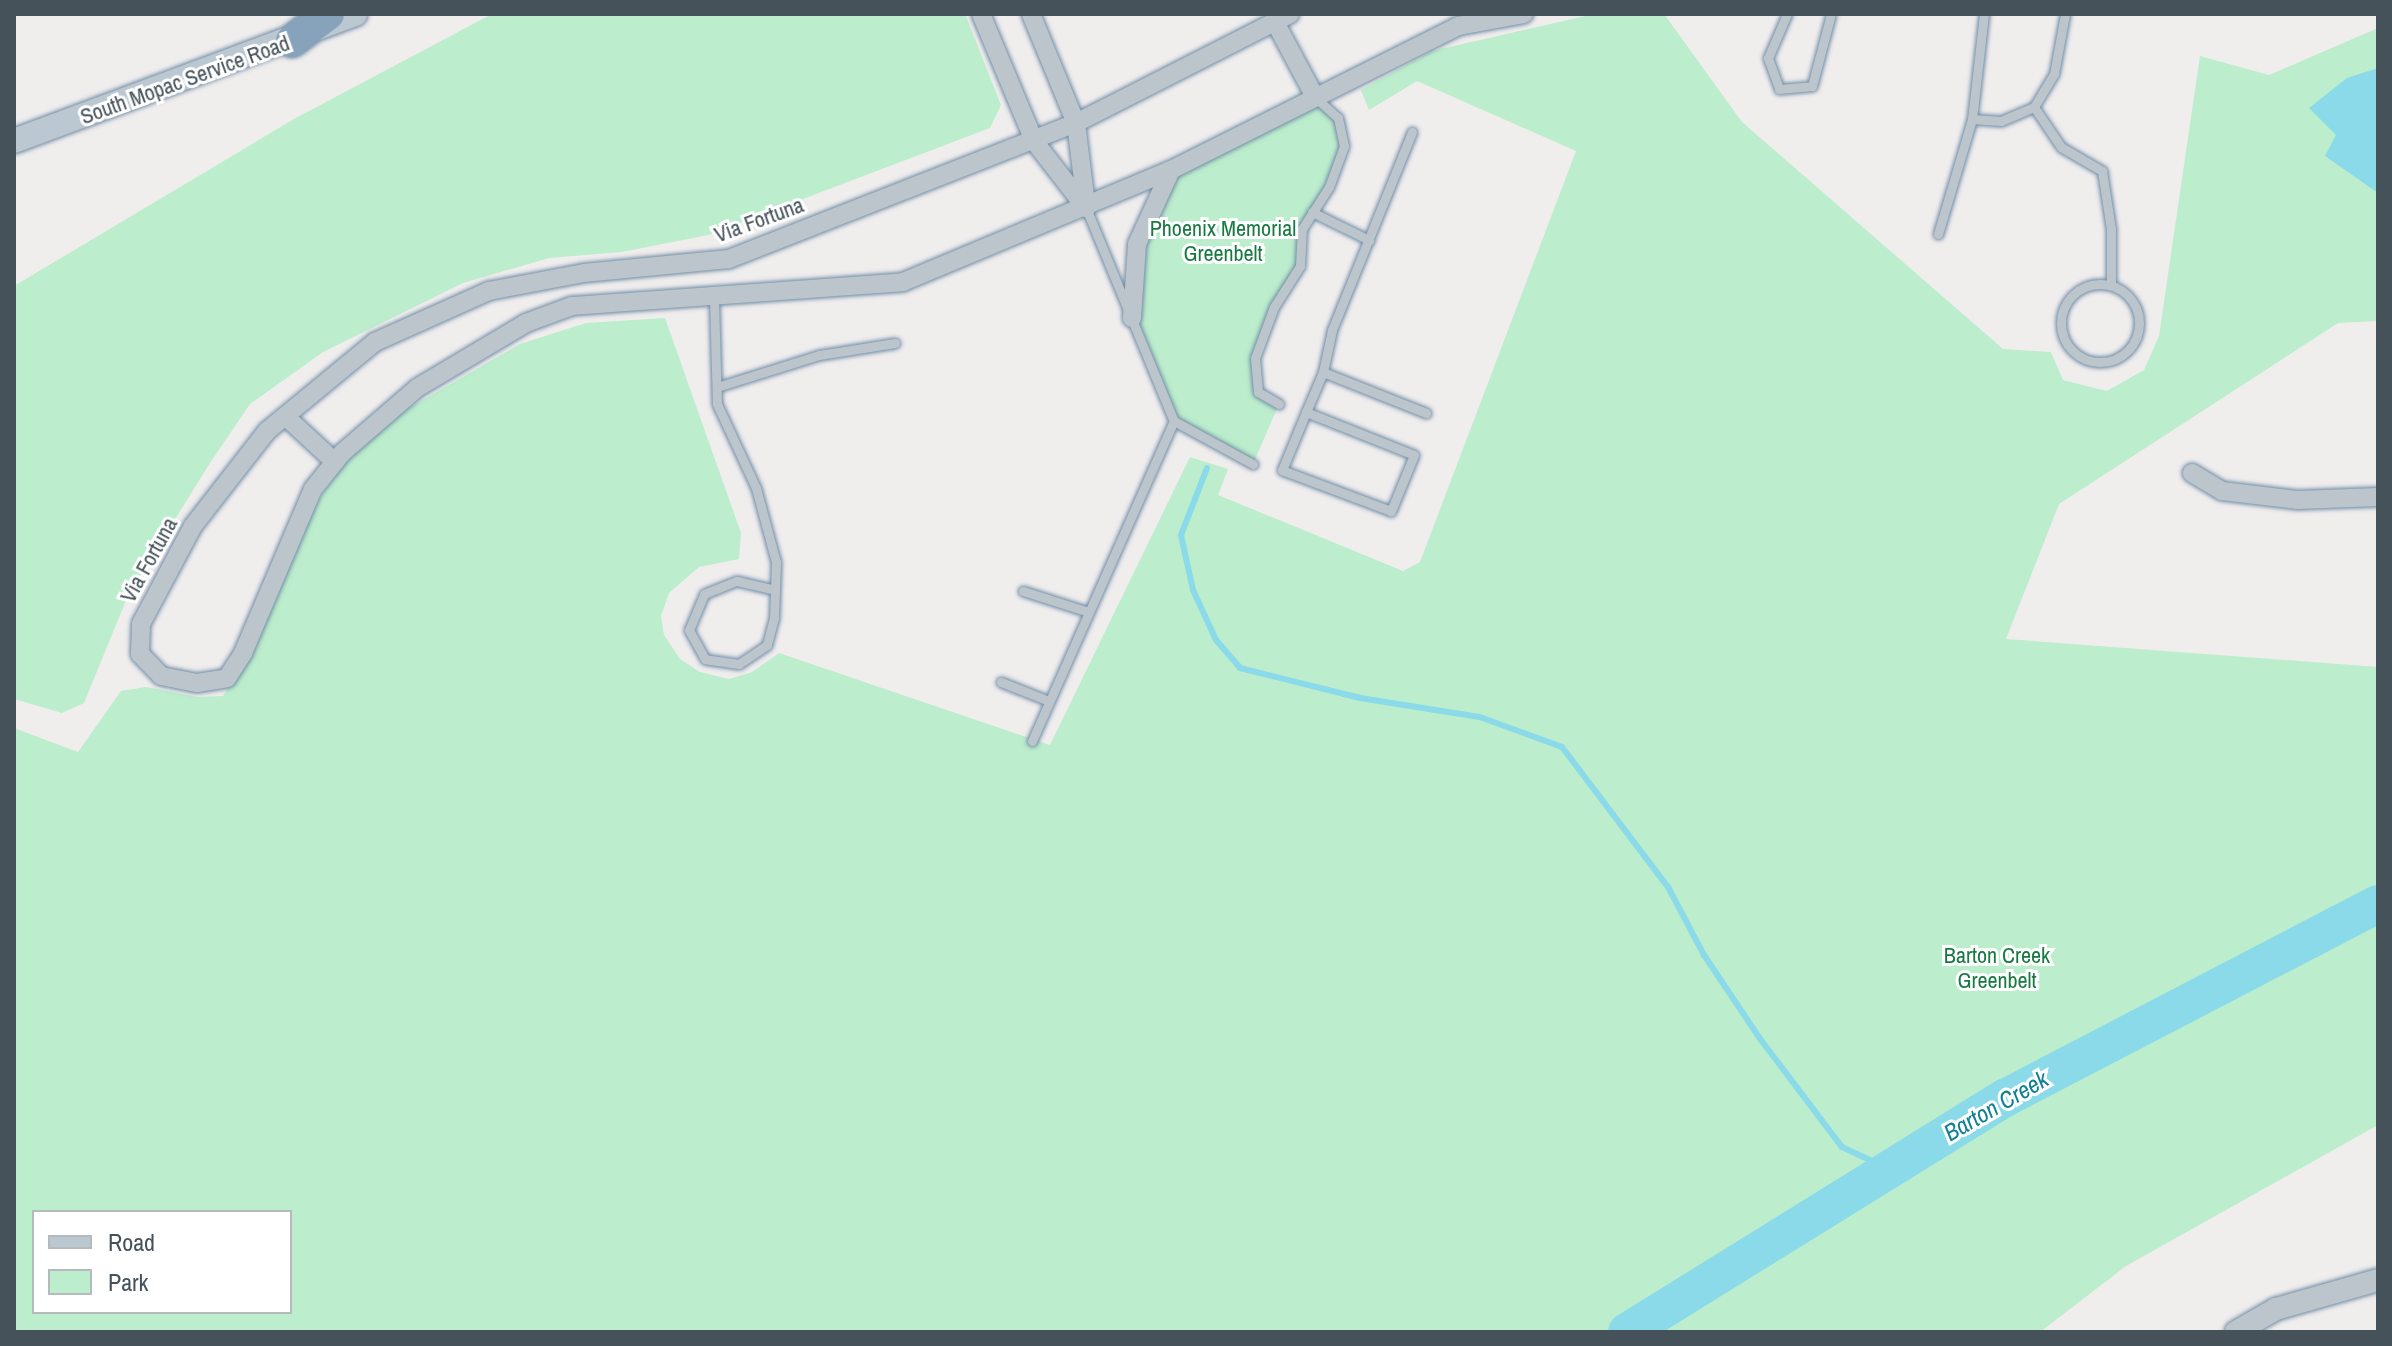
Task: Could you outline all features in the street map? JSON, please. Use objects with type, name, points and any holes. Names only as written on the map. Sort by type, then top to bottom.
[{"type":"highway","points":[[292,41],[328,14]]},
{"type":"main road","name":"South Mopac Service Road","points":[[14,141],[292,41],[355,14]]},
{"type":"street","points":[[981,14],[1034,141],[1086,208]]},
{"type":"street","points":[[1031,14],[1076,123],[1086,208]]},
{"type":"street","name":"Via Fortuna","points":[[1282,18],[1076,123],[1034,141],[709,263],[584,273],[489,291],[375,342],[285,416],[193,526],[141,624],[140,654],[161,676],[197,683],[227,678],[243,653],[313,489],[335,462],[417,388],[526,323],[572,306],[650,298],[714,299],[903,282],[1171,170],[1458,26],[1524,14]]},
{"type":"street","points":[[1282,18],[1315,97]]},
{"type":"street","points":[[1132,318],[1137,244],[1171,170]]},
{"type":"street","points":[[709,263],[714,299]]},
{"type":"street","points":[[285,416],[335,462]]},
{"type":"street","points":[[2192,473],[2222,491],[2298,500],[2378,497]]},
{"type":"street","points":[[2236,1332],[2289,1304],[2378,1280]]},
{"type":"lane","points":[[1787,14],[1768,58],[1779,89],[1812,86],[1831,14]]},
{"type":"lane","points":[[1938,234],[1972,119],[1984,14]]},
{"type":"lane","points":[[1972,119],[2001,121],[2034,107],[2054,74],[2065,14]]},
{"type":"lane","points":[[1279,404],[1258,392],[1255,358],[1274,307],[1300,266],[1302,229],[1344,146],[1338,118],[1315,97]]},
{"type":"lane","points":[[2034,107],[2061,147],[2102,171],[2111,229],[2111,285]]},
{"type":"lane","points":[[1306,412],[1414,455],[1391,511],[1282,470],[1306,412],[1323,372],[1332,330],[1412,132]]},
{"type":"lane","points":[[1086,208],[1174,421],[1253,464]]},
{"type":"lane","points":[[1312,212],[1369,240]]},
{"type":"lane","points":[[2111,285],[2132,301],[2139,326],[2135,340],[2116,358],[2090,360],[2063,336],[2062,312],[2076,292],[2111,285]]},
{"type":"lane","points":[[714,299],[717,404],[756,488],[776,562],[775,590],[767,645],[739,664],[705,659],[689,630],[704,594],[737,581],[775,590]]},
{"type":"lane","points":[[717,387],[819,355],[895,343]]},
{"type":"lane","points":[[1323,372],[1426,413]]},
{"type":"lane","points":[[1032,741],[1174,421]]},
{"type":"lane","points":[[1023,591],[1089,612]]},
{"type":"lane","points":[[1001,682],[1049,701]]},
{"type":"green space","points":[[492,14],[965,14],[1001,105],[990,128],[708,235],[622,252],[549,258],[463,283],[323,352],[250,404],[129,593],[84,703],[62,713],[14,699],[14,286],[294,119]]},
{"type":"green space","name":"Barton Creek Greenbelt","points":[[1594,14],[1664,14],[1742,122],[2003,349],[2051,352],[2063,380],[2107,391],[2144,370],[2159,336],[2200,56],[2269,75],[2378,28],[2378,321],[2338,323],[2059,504],[2006,639],[2378,667],[2378,1125],[2126,1266],[2040,1332],[14,1332],[14,728],[78,752],[121,691],[146,687],[198,697],[223,696],[262,630],[306,521],[338,470],[395,416],[520,344],[586,323],[665,318],[741,533],[739,559],[699,567],[669,593],[661,616],[664,635],[680,659],[700,672],[729,679],[752,672],[779,653],[1050,745],[1190,457],[1228,469],[1218,495],[1403,571],[1420,562],[1576,151],[1417,81],[1369,110],[1361,90],[1432,51]]},
{"type":"green space","name":"Phoenix Memorial Greenbelt","points":[[1315,97],[1338,118],[1344,146],[1329,187],[1302,229],[1300,266],[1274,307],[1255,358],[1258,392],[1279,404],[1253,464],[1174,421],[1132,318],[1137,244],[1171,170]]},
{"type":"water","points":[[2378,68],[2378,193],[2325,156],[2336,135],[2309,108],[2347,78]]},
{"type":"waterway","points":[[1207,468],[1181,535],[1193,590],[1216,640],[1240,668],[1360,698],[1480,717],[1562,747],[1668,887],[1704,955],[1761,1040],[1842,1147],[1889,1169]]},
{"type":"waterway","name":"Barton Creek","points":[[1627,1332],[2005,1098],[2378,904]]}]
